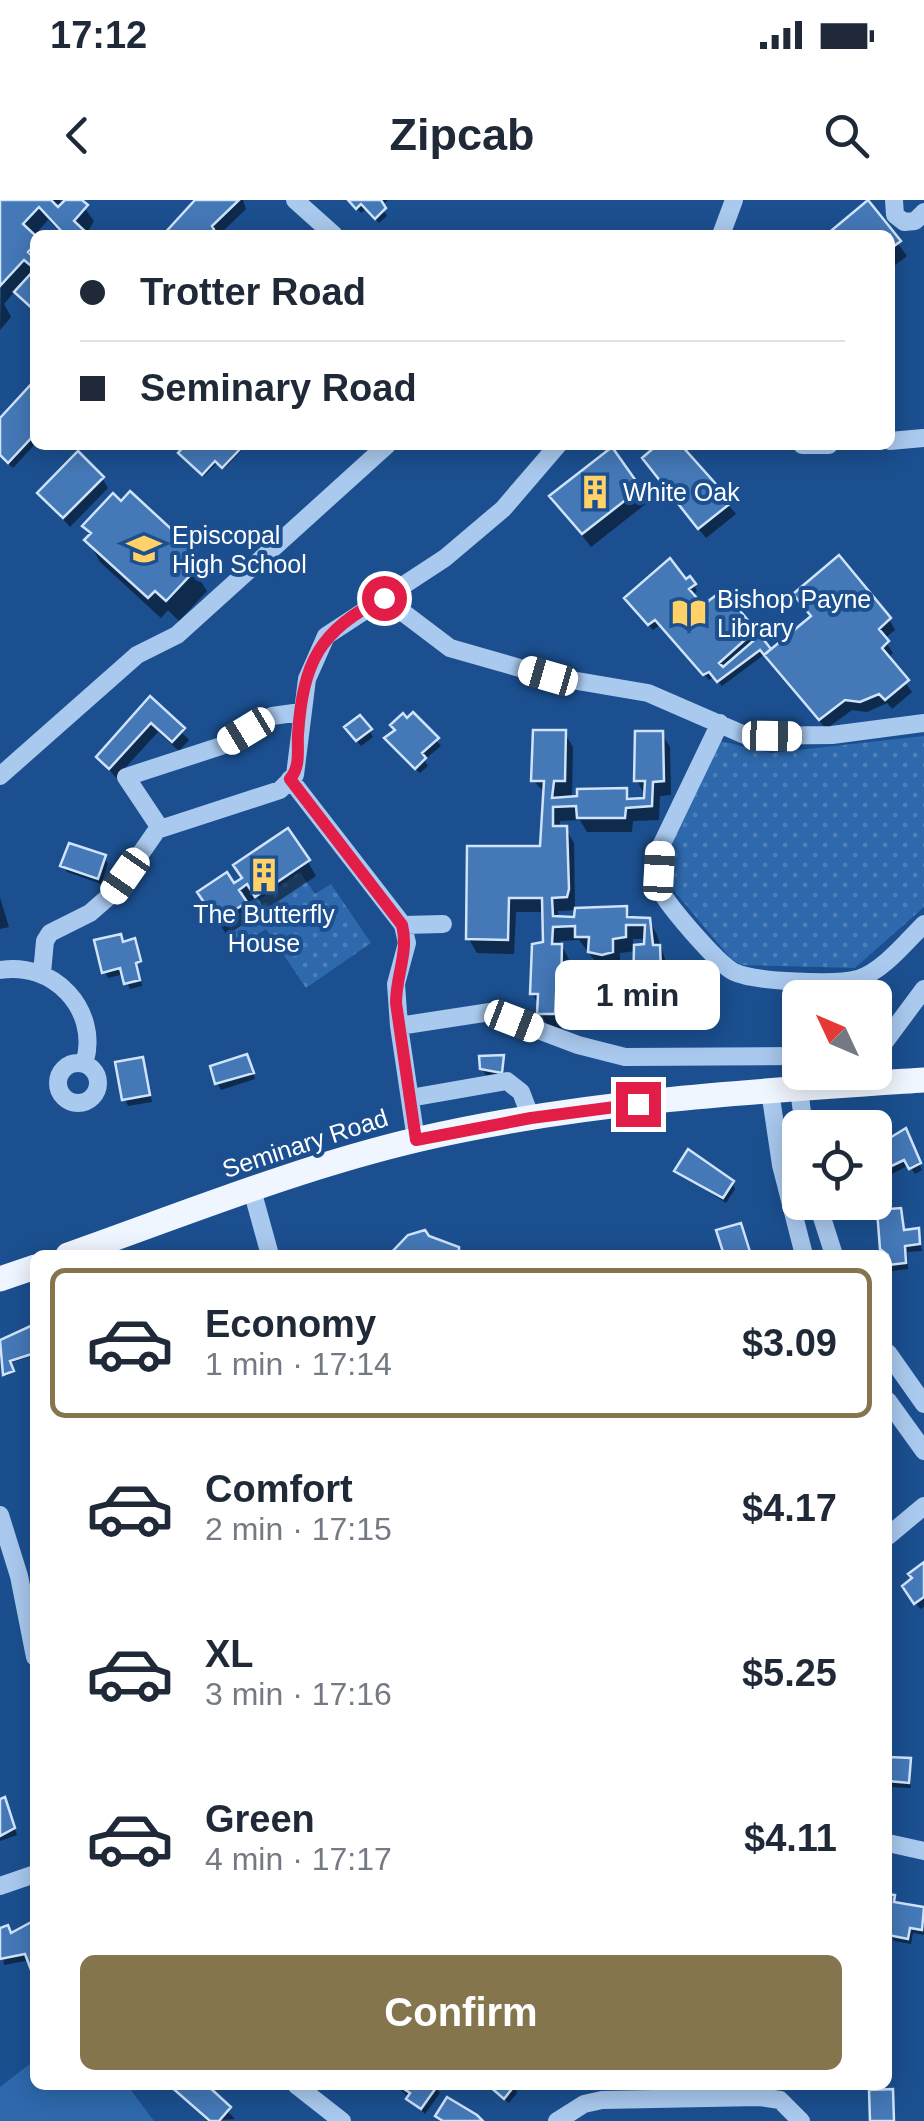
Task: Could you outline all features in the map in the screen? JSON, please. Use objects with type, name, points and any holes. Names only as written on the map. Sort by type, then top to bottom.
[{"type":"main road","name":"Seminary Road","points":[[892,1082],[924,1080]]},
{"type":"main road","name":"Seminary Road","points":[[82,1250],[252,1190],[416,1140],[531,1118],[782,1090]]},
{"type":"main road","points":[[0,1279],[30,1269]]},
{"type":"street","points":[[295,200],[328,230]]},
{"type":"street","points":[[723,230],[734,200]]},
{"type":"street","points":[[894,200],[895,215],[904,222],[914,221],[924,212]]},
{"type":"street","points":[[895,440],[923,438]]},
{"type":"street","points":[[0,776],[136,655],[177,635],[381,450]]},
{"type":"street","points":[[42,973],[45,940],[50,933],[90,913],[114,892],[160,828],[250,801],[287,782],[299,754],[307,679],[326,636],[445,558],[503,509],[554,450]]},
{"type":"street","points":[[384,598],[450,648],[548,676],[648,693],[747,736],[796,737],[924,724]]},
{"type":"street","points":[[160,828],[126,778],[221,746],[272,716],[301,712]]},
{"type":"street","points":[[720,723],[660,848],[658,885],[716,958],[732,972],[751,977],[857,979],[876,970],[924,924]]},
{"type":"street","points":[[287,782],[402,925],[407,943],[396,984],[416,1140]]},
{"type":"street","points":[[402,925],[443,924]]},
{"type":"street","points":[[0,970],[42,973],[57,981],[83,1013],[90,1042],[86,1061]]},
{"type":"street","points":[[892,1032],[924,989]]},
{"type":"street","points":[[399,1026],[490,1012],[578,1045],[625,1057],[782,1056]]},
{"type":"street","points":[[410,1098],[507,1081],[521,1092],[531,1118]]},
{"type":"street","points":[[770,1091],[784,1182],[803,1250]]},
{"type":"street","points":[[252,1190],[269,1250]]},
{"type":"street","points":[[823,1220],[832,1250]]},
{"type":"street","points":[[892,1359],[924,1404]]},
{"type":"street","points":[[892,1407],[924,1451]]},
{"type":"street","points":[[892,1533],[924,1506]]},
{"type":"street","points":[[0,1514],[20,1576],[30,1630]]},
{"type":"street","points":[[892,1844],[924,1851]]},
{"type":"street","points":[[0,1886],[30,1876]]},
{"type":"street","points":[[302,2090],[342,2121]]},
{"type":"street","points":[[557,2121],[584,2104],[602,2100],[760,2096],[780,2100],[801,2121]]},
{"type":"shaded area","points":[[924,736],[924,907],[855,968],[741,965],[730,958],[666,881],[666,848],[720,741],[771,753]]},
{"type":"shaded area","points":[[300,872],[315,894],[331,884],[371,943],[306,988],[266,929],[240,945],[225,923]]},
{"type":"shaded area","points":[[30,2064],[30,2090],[131,2090],[154,2121],[0,2121],[0,2087]]},
{"type":"building","points":[[0,200],[51,200],[58,207],[65,200],[82,200],[88,205],[74,221],[84,230],[60,230],[39,207],[23,224],[30,230],[30,265],[24,260],[0,286]]},
{"type":"building","points":[[195,200],[239,200],[212,226],[214,230],[168,230]]},
{"type":"building","points":[[348,200],[381,200],[386,208],[375,219],[361,204],[356,209]]},
{"type":"building","points":[[868,200],[892,230],[832,230]]},
{"type":"building","points":[[30,274],[30,306],[14,292]]},
{"type":"building","points":[[30,385],[30,439],[8,463],[0,455],[0,418]]},
{"type":"building","points":[[239,450],[222,468],[215,461],[202,475],[178,453]]},
{"type":"building","name":"White Oak","points":[[608,450],[614,450],[641,488],[582,534],[549,496]]},
{"type":"building","points":[[651,450],[685,450],[732,502],[698,529],[642,458]]},
{"type":"building","points":[[78,451],[104,477],[63,518],[37,493]]},
{"type":"building","points":[[130,491],[195,551],[188,560],[197,568],[166,601],[155,591],[148,598],[84,540],[91,533],[82,526],[113,493],[121,501]]},
{"type":"building","points":[[839,555],[891,618],[879,629],[889,641],[882,648],[909,680],[885,700],[879,694],[860,702],[845,700],[819,720],[764,655],[811,616],[793,594]]},
{"type":"building","name":"Bishop Payne Library","points":[[670,558],[686,579],[690,576],[696,584],[689,589],[703,605],[723,590],[756,630],[719,663],[723,667],[760,635],[771,649],[764,655],[760,650],[717,682],[709,672],[703,675],[655,620],[648,625],[624,598]]},
{"type":"building","points":[[150,696],[185,728],[172,742],[151,723],[109,769],[96,757]]},
{"type":"building","points":[[413,712],[439,738],[422,753],[426,758],[415,769],[384,738],[395,730],[390,725],[403,713],[407,718]]},
{"type":"building","points":[[360,715],[372,729],[356,741],[344,727]]},
{"type":"building","points":[[533,730],[566,730],[565,781],[554,781],[552,798],[577,796],[577,789],[627,788],[627,799],[644,798],[645,781],[634,781],[635,731],[663,731],[664,781],[653,782],[652,806],[626,808],[625,818],[577,818],[576,806],[553,807],[553,826],[567,826],[569,889],[567,897],[552,898],[553,916],[574,917],[575,908],[627,906],[627,917],[650,918],[653,945],[660,945],[662,994],[656,995],[657,1015],[639,1015],[639,994],[633,993],[634,945],[644,944],[645,925],[626,925],[626,937],[613,939],[613,952],[602,955],[588,952],[589,937],[575,937],[575,926],[553,927],[552,944],[562,944],[561,994],[556,994],[555,1014],[537,1014],[538,994],[530,994],[532,944],[543,942],[542,898],[509,898],[508,940],[466,939],[467,846],[540,846],[544,781],[531,781]]},
{"type":"building","name":"The Butterfly House","points":[[288,828],[310,860],[255,897],[247,884],[239,890],[247,902],[217,922],[197,892],[227,872],[234,883],[242,878],[233,865]]},
{"type":"building","points":[[69,843],[106,855],[98,879],[60,866]]},
{"type":"building","points":[[121,934],[123,942],[135,938],[141,961],[136,963],[140,980],[124,984],[120,968],[102,973],[94,940]]},
{"type":"building","points":[[247,1054],[254,1073],[215,1084],[210,1066]]},
{"type":"building","points":[[504,1055],[502,1073],[480,1069],[479,1056]]},
{"type":"building","points":[[143,1057],[150,1095],[122,1100],[115,1062]]},
{"type":"building","points":[[906,1128],[921,1163],[909,1169],[904,1160],[892,1166],[892,1137]]},
{"type":"building","points":[[688,1149],[734,1181],[723,1198],[674,1171]]},
{"type":"building","points":[[901,1208],[904,1230],[919,1228],[920,1244],[905,1246],[906,1263],[892,1265],[892,1250],[880,1249],[878,1220],[892,1220],[892,1209]]},
{"type":"building","points":[[741,1223],[749,1250],[722,1250],[716,1230]]},
{"type":"building","points":[[425,1230],[429,1236],[459,1250],[394,1250],[408,1235]]},
{"type":"building","points":[[30,1326],[30,1355],[10,1361],[14,1371],[3,1375],[0,1340]]},
{"type":"building","points":[[924,1562],[924,1597],[914,1604],[902,1586],[912,1578],[908,1574]]},
{"type":"building","points":[[892,1757],[911,1758],[909,1783],[892,1781]]},
{"type":"building","points":[[5,1797],[15,1828],[0,1836],[0,1799]]},
{"type":"building","points":[[892,1895],[894,1902],[924,1907],[922,1930],[910,1928],[908,1939],[892,1936]]},
{"type":"building","points":[[30,1923],[30,1967],[25,1954],[0,1959],[0,1928],[8,1925],[11,1933]]},
{"type":"building","points":[[892,2089],[894,2121],[870,2121],[869,2090]]},
{"type":"building","points":[[175,2090],[212,2090],[231,2107],[219,2121],[210,2121]]},
{"type":"building","points":[[406,2090],[434,2090],[421,2109],[406,2099],[410,2093]]},
{"type":"building","points":[[494,2090],[511,2090],[504,2099]]},
{"type":"building","points":[[447,2097],[483,2121],[443,2121],[435,2116]]},
{"type":"place","name":"White Oak","points":[[595,492]]},
{"type":"place","name":"Episcopal High School","points":[[144,549]]},
{"type":"place","name":"Bishop Payne Library","points":[[689,613]]},
{"type":"place","name":"The Butterfly House","points":[[264,875]]},
{"type":"route","points":[[384,598],[340,622],[326,636],[307,679],[299,754],[295,775],[290,779],[402,925],[407,943],[396,984],[396,1003],[416,1140],[531,1118],[638,1104]]}]
